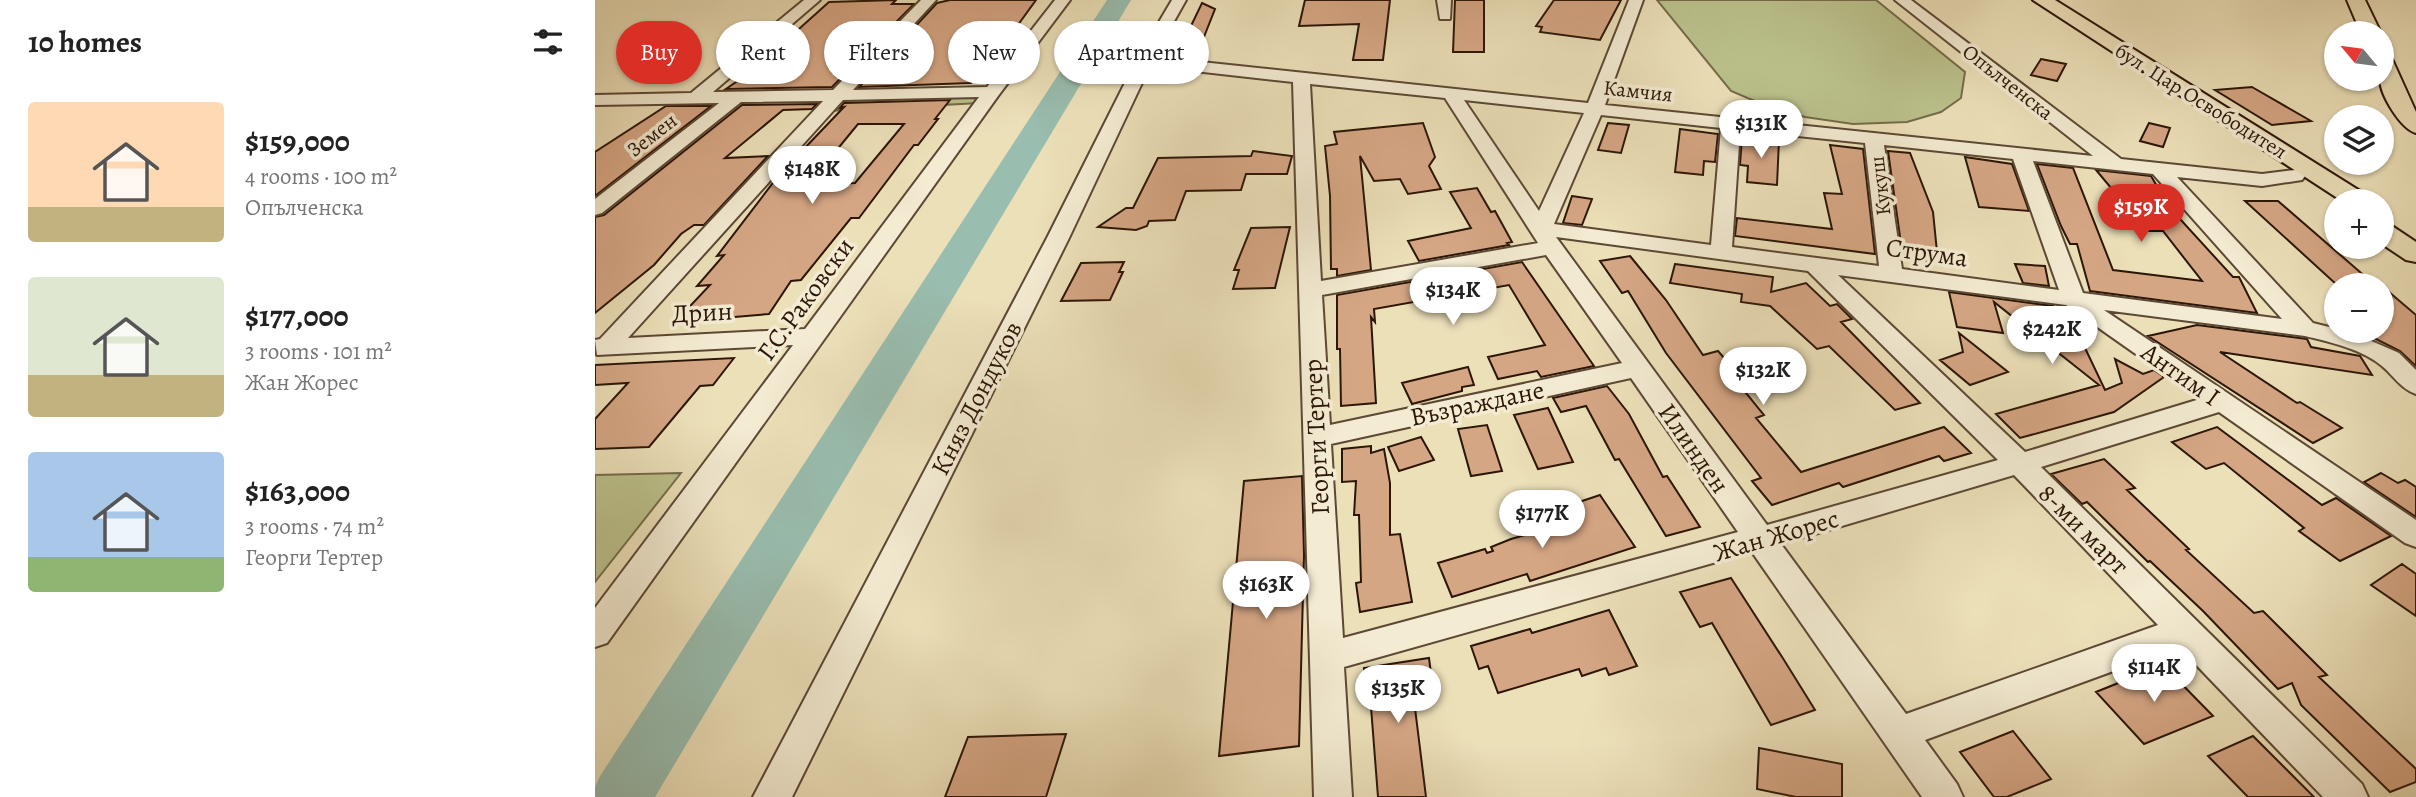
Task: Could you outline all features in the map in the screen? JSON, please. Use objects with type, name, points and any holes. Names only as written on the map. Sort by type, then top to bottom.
[{"type":"main road","name":"бул. Цар Освободител","points":[[2023,0],[2324,195]]},
{"type":"main road","name":"бул. Цар Освободител","points":[[2042,0],[2340,189]]},
{"type":"main road","points":[[2356,0],[2366,21]]},
{"type":"main road","points":[[2394,87],[2405,113],[2416,125]]},
{"type":"main road","points":[[2394,223],[2416,237]]},
{"type":"main road","points":[[2394,240],[2416,254]]},
{"type":"street","points":[[697,97],[813,0]]},
{"type":"street","points":[[601,347],[929,0]]},
{"type":"street","name":"Г.С.Раковски","points":[[595,633],[992,92],[1063,0]]},
{"type":"street","name":"Княз Дондуков","points":[[1167,21],[1179,0]]},
{"type":"street","points":[[1309,290],[1546,238],[1636,0]]},
{"type":"street","name":"Опълченска","points":[[1902,0],[2115,163]]},
{"type":"street","name":"Камчия","points":[[1209,68],[2263,180],[2294,176]]},
{"type":"street","name":"Георги Тертер","points":[[1301,77],[1333,797]]},
{"type":"street","name":"Княз Дондуков","points":[[772,797],[1134,84]]},
{"type":"street","points":[[595,100],[992,92]]},
{"type":"street","name":"Илинден","points":[[1452,95],[1546,238],[1944,797]]},
{"type":"street","name":"Земен","points":[[595,209],[737,97]]},
{"type":"street","points":[[1721,253],[1731,123]]},
{"type":"street","name":"Кукуш","points":[[1874,138],[1891,275]]},
{"type":"street","points":[[2020,153],[2074,300]]},
{"type":"street","points":[[2158,168],[2305,330],[2344,338],[2390,359],[2416,385]]},
{"type":"street","name":"Струма","points":[[1546,238],[1721,253],[2305,330]]},
{"type":"street","name":"8-ми март","points":[[1815,265],[2021,465],[2350,797]]},
{"type":"street","name":"Антим I","points":[[2074,300],[2416,535]]},
{"type":"street","name":"Дрин","points":[[601,347],[812,336]]},
{"type":"street","name":"Възраждане","points":[[1316,438],[1638,368]]},
{"type":"street","name":"Жан Жорес","points":[[1326,657],[1759,540],[2021,465],[2222,402]]},
{"type":"street","points":[[1898,733],[2185,630]]},
{"type":"green space","points":[[1657,0],[1876,0],[1965,72],[1961,98],[1941,112],[1907,122],[1853,124],[1805,117],[1764,105],[1731,91]]},
{"type":"green space","points":[[986,94],[980,103],[826,111],[837,99]]},
{"type":"green space","points":[[681,473],[595,582],[595,475]]},
{"type":"building","points":[[896,0],[892,4],[914,4],[897,21],[824,21],[824,84],[835,84],[832,87],[726,89],[733,84],[810,84],[810,21],[808,21],[829,2]]},
{"type":"building","points":[[950,0],[1036,0],[1021,21],[948,21],[948,84],[859,87],[862,84],[934,84],[934,21],[920,21],[937,3]]},
{"type":"building","points":[[1305,0],[1390,0],[1383,60],[1353,60],[1359,24],[1299,26]]},
{"type":"building","points":[[1455,0],[1484,0],[1484,52],[1453,52]]},
{"type":"building","points":[[1554,0],[1621,0],[1600,40],[1540,32],[1542,27],[1536,26]]},
{"type":"building","points":[[1202,3],[1215,9],[1209,24],[1209,21],[1193,21]]},
{"type":"building","points":[[2041,59],[2066,64],[2057,81],[2031,75]]},
{"type":"building","points":[[2252,87],[2311,121],[2272,125],[2215,90]]},
{"type":"building","points":[[950,100],[918,145],[914,145],[859,218],[851,218],[801,280],[791,281],[769,314],[675,322],[710,285],[697,286],[724,255],[717,256],[779,175],[844,107],[840,108],[844,103]],"holes":[[[858,124],[904,124],[855,183],[808,185]]]},
{"type":"building","points":[[817,104],[812,109],[783,110],[725,158],[768,156],[704,225],[694,225],[681,234],[654,265],[595,313],[595,217],[604,215],[742,105]]},
{"type":"building","points":[[666,106],[711,106],[595,196],[595,152]]},
{"type":"building","points":[[1423,123],[1435,157],[1429,166],[1441,189],[1408,194],[1400,179],[1374,181],[1360,156],[1371,270],[1337,276],[1337,269],[1331,269],[1330,196],[1325,146],[1337,144],[1334,132]]},
{"type":"building","points":[[1608,123],[1629,125],[1621,153],[1598,150]]},
{"type":"building","points":[[2149,123],[2170,128],[2163,147],[2140,141]]},
{"type":"building","points":[[1680,129],[1718,134],[1715,162],[1704,161],[1703,175],[1675,172]]},
{"type":"building","points":[[1742,137],[1779,140],[1777,185],[1747,182],[1748,166],[1740,165]]},
{"type":"building","points":[[1830,145],[1863,149],[1875,254],[1735,236],[1737,218],[1832,229],[1824,193],[1842,194]]},
{"type":"building","points":[[1253,151],[1292,156],[1287,174],[1246,174],[1241,190],[1186,191],[1175,220],[1149,221],[1147,226],[1136,230],[1098,227],[1126,208],[1133,208],[1158,158],[1251,156]]},
{"type":"building","points":[[1888,151],[1910,153],[1933,212],[1938,262],[1903,258]]},
{"type":"building","points":[[1965,157],[2012,164],[2029,211],[1979,207]]},
{"type":"building","points":[[2037,164],[2073,168],[2113,270],[2202,281],[2163,231],[2147,231],[2096,170],[2151,176],[2169,207],[2233,277],[2239,277],[2257,313],[2090,291],[2077,244],[2070,244],[2061,226]]},
{"type":"building","points":[[1477,188],[1491,212],[1495,211],[1512,242],[1507,243],[1509,245],[1419,261],[1408,241],[1471,228],[1450,192]]},
{"type":"building","points":[[1572,196],[1592,199],[1582,225],[1563,223]]},
{"type":"building","points":[[2245,201],[2278,201],[2324,241],[2324,259],[2345,259],[2361,273],[2324,273]]},
{"type":"building","points":[[1290,227],[1275,288],[1233,289],[1239,270],[1234,270],[1251,228]]},
{"type":"building","points":[[1630,256],[1666,300],[1703,355],[1718,351],[1739,375],[1733,377],[1764,415],[1756,418],[1801,472],[1944,427],[1971,453],[1944,461],[1939,456],[1843,487],[1839,483],[1772,505],[1752,481],[1761,478],[1666,353],[1628,291],[1622,293],[1600,261]]},
{"type":"building","points":[[1124,262],[1119,272],[1123,272],[1110,300],[1061,301],[1081,263]]},
{"type":"building","points":[[1522,262],[1594,366],[1541,377],[1537,371],[1498,379],[1488,357],[1545,345],[1509,285],[1374,309],[1375,322],[1371,317],[1376,403],[1341,406],[1337,295]]},
{"type":"building","points":[[1675,264],[1773,277],[1771,292],[1806,283],[1830,306],[1837,304],[1852,319],[1841,322],[1920,403],[1895,410],[1829,346],[1817,349],[1770,306],[1741,302],[1742,294],[1670,283]]},
{"type":"building","points":[[2015,264],[2045,266],[2049,286],[2023,283]]},
{"type":"building","points":[[1949,292],[2053,306],[2059,332],[2075,327],[2105,390],[2122,383],[2115,359],[2143,374],[2154,370],[2164,377],[2114,412],[2020,438],[1996,414],[2099,385],[1994,302],[2003,333],[1957,327]]},
{"type":"building","points":[[2394,296],[2416,315],[2416,366],[2400,351],[2384,343],[2394,343]]},
{"type":"building","points":[[2197,325],[2307,339],[2311,347],[2360,356],[2372,375],[2220,352],[2297,403],[2300,402],[2342,428],[2313,443],[2148,336]]},
{"type":"building","points":[[1959,333],[2008,372],[1970,385],[1940,360],[1963,352]]},
{"type":"building","points":[[734,358],[713,385],[700,386],[649,447],[595,449],[595,419],[628,383],[595,385],[595,365]]},
{"type":"building","points":[[1468,367],[1474,385],[1462,387],[1462,391],[1412,404],[1402,383]]},
{"type":"building","points":[[1607,386],[1629,414],[1663,477],[1667,476],[1700,527],[1666,536],[1619,459],[1615,460],[1586,406],[1561,412],[1553,398]]},
{"type":"building","points":[[1548,408],[1573,462],[1538,469],[1514,415]]},
{"type":"building","points":[[1487,425],[1502,471],[1471,476],[1458,429]]},
{"type":"building","points":[[2217,427],[2322,505],[2336,498],[2391,536],[2340,561],[2299,531],[2304,528],[2224,463],[2206,469],[2172,442]]},
{"type":"building","points":[[1421,437],[1434,460],[1399,471],[1388,447]]},
{"type":"building","points":[[1371,446],[1371,453],[1384,449],[1390,483],[1390,535],[1400,534],[1412,602],[1360,612],[1356,583],[1361,582],[1359,515],[1354,515],[1356,481],[1342,482],[1342,449]]},
{"type":"building","points":[[2104,459],[2135,488],[2127,490],[2189,549],[2186,550],[2254,613],[2263,611],[2327,675],[2319,677],[2416,769],[2416,782],[2390,792],[2301,705],[2292,683],[2278,689],[2203,611],[2087,502],[2082,504],[2051,474]]},
{"type":"building","points":[[2381,473],[2398,483],[2405,480],[2416,487],[2416,517],[2364,482]]},
{"type":"building","points":[[1302,476],[1304,555],[1299,746],[1219,756],[1244,481]]},
{"type":"building","points":[[1600,495],[1635,547],[1530,581],[1527,574],[1452,597],[1438,563],[1485,549],[1487,553],[1493,551],[1491,547],[1511,539],[1567,523],[1558,509]]},
{"type":"building","points":[[2402,564],[2416,574],[2416,616],[2371,585]]},
{"type":"building","points":[[1731,578],[1815,710],[1771,725],[1712,623],[1700,627],[1680,592]]},
{"type":"building","points":[[1609,610],[1637,666],[1609,675],[1606,668],[1582,676],[1579,669],[1498,693],[1488,666],[1479,669],[1471,646],[1530,629],[1532,633]]},
{"type":"building","points":[[1429,658],[1434,697],[1414,700],[1426,797],[1378,797],[1371,707],[1367,707],[1364,668]]},
{"type":"building","points":[[2163,665],[2213,716],[2144,744],[2096,692]]},
{"type":"building","points":[[2013,731],[2051,779],[2007,797],[1994,797],[1960,752]]},
{"type":"building","points":[[1066,734],[1046,797],[945,797],[968,737]]},
{"type":"building","points":[[2253,736],[2314,797],[2248,797],[2208,756]]},
{"type":"building","points":[[1759,748],[1842,764],[1842,797],[1796,797],[1757,789]]},
{"type":"waterway","points":[[621,797],[1119,0]]}]
